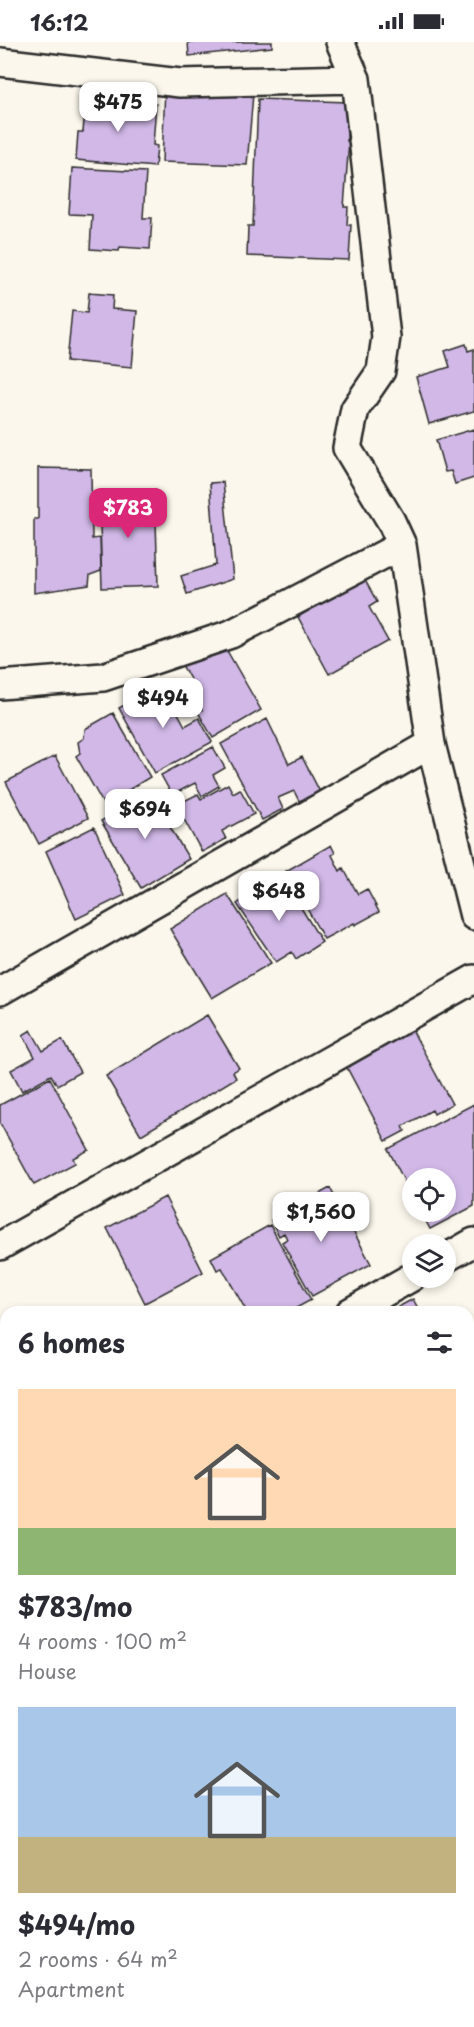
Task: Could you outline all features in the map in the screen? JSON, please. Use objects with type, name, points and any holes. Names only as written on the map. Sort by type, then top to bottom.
[{"type":"street","points":[[340,42],[356,78],[386,337],[381,371],[355,409],[347,448],[391,521],[402,545],[431,744],[474,916]]},
{"type":"street","points":[[0,62],[180,83],[356,78]]},
{"type":"street","points":[[0,685],[103,677],[231,634],[402,545]]},
{"type":"street","points":[[0,992],[431,744]]},
{"type":"street","points":[[0,1246],[474,979]]},
{"type":"street","points":[[456,1252],[474,1242]]},
{"type":"street","points":[[361,1306],[402,1283]]},
{"type":"building","points":[[188,42],[272,42],[272,47],[189,56]]},
{"type":"building","points":[[165,87],[253,94],[247,165],[162,162]]},
{"type":"building","points":[[86,99],[156,104],[153,145],[157,146],[155,167],[76,160],[78,132],[83,132]]},
{"type":"building","points":[[258,99],[348,102],[347,141],[349,141],[344,207],[348,207],[347,225],[351,225],[349,260],[247,256],[248,226],[253,226]]},
{"type":"building","points":[[72,168],[146,172],[143,218],[152,218],[150,249],[120,247],[119,251],[90,249],[92,215],[69,214]]},
{"type":"building","points":[[89,293],[113,295],[112,309],[137,311],[132,367],[67,361],[72,311],[87,313]]},
{"type":"building","points":[[466,344],[468,351],[474,349],[474,411],[429,424],[416,377],[450,367],[445,351]]},
{"type":"building","points":[[474,429],[474,478],[455,484],[451,471],[445,472],[436,440]]},
{"type":"building","points":[[38,468],[91,469],[92,539],[100,538],[101,571],[90,575],[89,585],[34,593],[34,519],[38,519]]},
{"type":"building","points":[[223,482],[233,579],[187,594],[181,576],[216,565],[210,483]]},
{"type":"building","points":[[155,490],[158,586],[102,588],[99,492]]},
{"type":"building","points":[[361,573],[377,602],[369,607],[388,641],[329,674],[298,617],[308,611],[304,604]]},
{"type":"building","points":[[222,642],[261,710],[213,738],[198,712],[202,710],[194,696],[198,693],[182,665]]},
{"type":"building","points":[[162,684],[185,726],[199,718],[212,742],[155,773],[119,708]]},
{"type":"building","points":[[113,713],[150,777],[104,805],[76,756],[80,753],[78,742],[84,738],[85,729]]},
{"type":"building","points":[[267,719],[289,764],[302,757],[320,792],[299,801],[294,791],[278,798],[283,809],[262,820],[221,744]]},
{"type":"building","points":[[213,747],[225,768],[213,775],[219,786],[202,796],[195,783],[172,795],[161,775]]},
{"type":"building","points":[[55,756],[88,818],[39,844],[6,782]]},
{"type":"building","points":[[228,784],[233,793],[240,789],[254,814],[222,831],[226,839],[202,852],[176,805],[198,794],[201,799]]},
{"type":"building","points":[[150,793],[189,859],[141,888],[101,821]]},
{"type":"building","points":[[94,827],[125,895],[76,919],[46,851]]},
{"type":"building","points":[[331,845],[335,853],[332,855],[340,871],[343,868],[358,894],[367,889],[379,912],[324,939],[286,871]]},
{"type":"building","points":[[272,879],[284,898],[292,893],[322,942],[296,959],[292,952],[276,962],[237,904]]},
{"type":"building","points":[[227,894],[271,963],[212,998],[170,929]]},
{"type":"building","points":[[207,1015],[239,1068],[233,1072],[236,1078],[141,1135],[106,1076]]},
{"type":"building","points":[[411,1028],[452,1104],[434,1114],[432,1110],[403,1126],[405,1131],[386,1141],[345,1064]]},
{"type":"building","points":[[31,1030],[43,1051],[62,1040],[80,1072],[57,1085],[51,1075],[22,1091],[11,1070],[35,1057],[23,1035]]},
{"type":"building","points":[[50,1078],[89,1150],[73,1158],[75,1163],[34,1185],[0,1123],[0,1105]]},
{"type":"building","points":[[474,1104],[474,1206],[456,1215],[456,1168],[402,1168],[402,1176],[388,1149]]},
{"type":"building","points":[[330,1188],[337,1201],[327,1207],[331,1215],[342,1210],[371,1264],[312,1296],[282,1242],[287,1239],[284,1233],[279,1236],[271,1220]]},
{"type":"building","points":[[165,1197],[203,1272],[145,1303],[107,1228]]},
{"type":"building","points":[[426,1222],[443,1222],[430,1229]]},
{"type":"building","points":[[270,1225],[311,1300],[300,1306],[244,1306],[222,1268],[217,1270],[211,1258]]},
{"type":"building","points":[[413,1299],[417,1306],[400,1306]]}]
